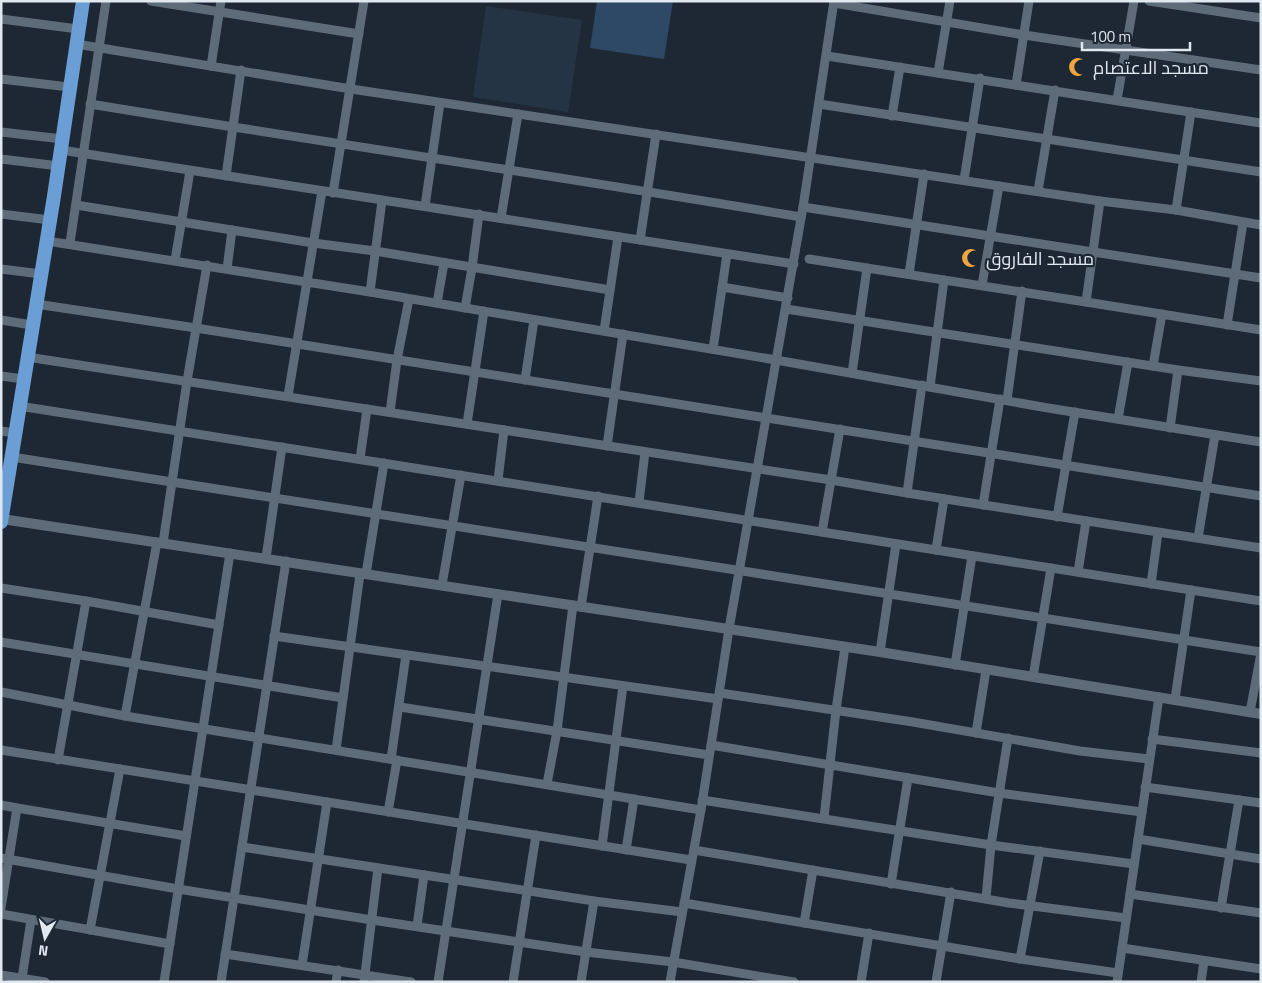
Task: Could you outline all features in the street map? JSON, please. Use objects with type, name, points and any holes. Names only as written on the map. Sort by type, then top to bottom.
[{"type":"highway","points":[[2,520],[4,484],[12,457],[16,433],[59,166],[83,1]]},
{"type":"street","points":[[70,243],[106,1]]},
{"type":"street","points":[[150,1],[359,34]]},
{"type":"street","points":[[211,66],[221,1]]},
{"type":"street","points":[[333,193],[364,1]]},
{"type":"street","points":[[938,73],[950,1]]},
{"type":"street","points":[[1016,85],[1029,1]]},
{"type":"street","points":[[1117,100],[1134,1]]},
{"type":"street","points":[[1149,1],[1211,6],[1261,18]]},
{"type":"street","points":[[670,982],[701,810],[729,629],[794,264],[834,2],[946,22],[1261,70]]},
{"type":"street","points":[[1,19],[78,29]]},
{"type":"street","points":[[76,44],[351,89],[1100,201],[1176,210],[1261,225]]},
{"type":"street","points":[[827,56],[980,78],[1260,123],[1261,113]]},
{"type":"street","points":[[892,116],[900,67]]},
{"type":"street","points":[[226,176],[242,70]]},
{"type":"street","points":[[1,78],[69,87]]},
{"type":"street","points":[[964,180],[980,78]]},
{"type":"street","points":[[1038,191],[1055,90]]},
{"type":"street","points":[[425,206],[440,102]]},
{"type":"street","points":[[90,104],[647,191],[802,212],[917,224],[1261,278]]},
{"type":"street","points":[[819,104],[1261,172]]},
{"type":"street","points":[[1176,210],[1191,112]]},
{"type":"street","points":[[501,218],[518,114]]},
{"type":"street","points":[[1,132],[62,145],[83,154],[794,264]]},
{"type":"street","points":[[640,240],[656,134]]},
{"type":"street","points":[[1,159],[59,166]]},
{"type":"street","points":[[175,260],[190,171]]},
{"type":"street","points":[[910,274],[924,174]]},
{"type":"street","points":[[982,286],[999,186]]},
{"type":"street","points":[[288,396],[322,191]]},
{"type":"street","points":[[370,292],[382,201]]},
{"type":"street","points":[[1086,302],[1100,201]]},
{"type":"street","points":[[76,205],[313,243],[375,251],[610,290]]},
{"type":"street","points":[[1,214],[50,220]]},
{"type":"street","points":[[465,308],[479,214]]},
{"type":"street","points":[[1227,325],[1243,223]]},
{"type":"street","points":[[227,269],[232,230]]},
{"type":"street","points":[[604,331],[618,237]]},
{"type":"street","points":[[47,241],[207,265],[713,349],[1118,420],[1214,435],[1260,439]]},
{"type":"street","points":[[713,349],[727,254]]},
{"type":"street","points":[[809,259],[1261,330]]},
{"type":"street","points":[[437,304],[444,263]]},
{"type":"street","points":[[126,716],[144,612],[173,481],[187,381],[207,265]]},
{"type":"street","points":[[852,373],[867,268]]},
{"type":"street","points":[[1,269],[41,274]]},
{"type":"street","points":[[907,493],[913,441],[938,332],[944,280]]},
{"type":"street","points":[[722,287],[788,298]]},
{"type":"street","points":[[983,505],[991,454],[1016,345],[1022,292]]},
{"type":"street","points":[[390,412],[397,360],[409,299]]},
{"type":"street","points":[[36,304],[1261,496]]},
{"type":"street","points":[[786,309],[1178,370],[1261,381]]},
{"type":"street","points":[[467,424],[484,311]]},
{"type":"street","points":[[1153,366],[1162,314]]},
{"type":"street","points":[[1,320],[32,325]]},
{"type":"street","points":[[525,380],[534,320]]},
{"type":"street","points":[[607,446],[623,334]]},
{"type":"street","points":[[27,357],[1261,548]]},
{"type":"street","points":[[1118,420],[1128,362]]},
{"type":"street","points":[[1170,428],[1178,370]]},
{"type":"street","points":[[1,376],[24,379]]},
{"type":"street","points":[[20,406],[1261,601]]},
{"type":"street","points":[[360,459],[367,409]]},
{"type":"street","points":[[1057,517],[1074,412]]},
{"type":"street","points":[[822,532],[840,429]]},
{"type":"street","points":[[498,480],[504,430]]},
{"type":"street","points":[[1,431],[16,433]]},
{"type":"street","points":[[1198,538],[1214,435]]},
{"type":"street","points":[[266,558],[282,447]]},
{"type":"street","points":[[639,502],[645,452]]},
{"type":"street","points":[[2,520],[160,542],[880,652],[956,666],[1255,713],[1261,652],[12,457]]},
{"type":"street","points":[[336,750],[350,647],[384,463]]},
{"type":"street","points":[[442,585],[460,475]]},
{"type":"street","points":[[547,784],[563,676],[590,547],[598,496]]},
{"type":"street","points":[[936,550],[944,499]]},
{"type":"street","points":[[1078,572],[1086,522]]},
{"type":"street","points":[[1151,584],[1158,533]]},
{"type":"street","points":[[880,652],[896,544]]},
{"type":"street","points":[[164,982],[230,553]]},
{"type":"street","points":[[956,666],[972,556]]},
{"type":"street","points":[[221,982],[286,562]]},
{"type":"street","points":[[1033,677],[1051,568]]},
{"type":"street","points":[[1,588],[219,625]]},
{"type":"street","points":[[1175,700],[1191,590]]},
{"type":"street","points":[[438,982],[498,594]]},
{"type":"street","points":[[58,760],[86,601]]},
{"type":"street","points":[[274,636],[623,686],[836,710],[1080,751],[1149,759]]},
{"type":"street","points":[[1,642],[76,656],[343,698]]},
{"type":"street","points":[[824,818],[836,710],[846,647]]},
{"type":"street","points":[[388,812],[406,655]]},
{"type":"street","points":[[976,733],[986,670]]},
{"type":"street","points":[[602,846],[623,686]]},
{"type":"street","points":[[1,692],[126,716],[701,810]]},
{"type":"street","points":[[242,847],[594,901],[683,907],[804,923],[942,945],[1118,978],[1159,697]]},
{"type":"street","points":[[400,707],[616,740],[830,764],[1000,793],[1142,812]]},
{"type":"street","points":[[986,898],[991,845],[1008,738]]},
{"type":"street","points":[[1152,739],[1261,752]]},
{"type":"street","points":[[1,750],[691,860]]},
{"type":"street","points":[[90,930],[120,769]]},
{"type":"street","points":[[891,884],[908,778]]},
{"type":"street","points":[[1145,787],[1261,803]]},
{"type":"street","points":[[626,850],[634,799]]},
{"type":"street","points":[[702,800],[991,845],[1134,864]]},
{"type":"street","points":[[1222,908],[1239,800]]},
{"type":"street","points":[[302,965],[327,802]]},
{"type":"street","points":[[1,805],[186,836]]},
{"type":"street","points":[[1,908],[5,859],[16,808]]},
{"type":"street","points":[[513,982],[536,836]]},
{"type":"street","points":[[1138,839],[1261,859]]},
{"type":"street","points":[[694,850],[1030,906],[1126,918]]},
{"type":"street","points":[[1020,959],[1040,851]]},
{"type":"street","points":[[5,859],[372,920],[586,952],[673,962],[794,982]]},
{"type":"street","points":[[364,978],[378,868]]},
{"type":"street","points":[[804,923],[813,870]]},
{"type":"street","points":[[417,926],[424,875]]},
{"type":"street","points":[[936,982],[951,892]]},
{"type":"street","points":[[1130,894],[1261,913]]},
{"type":"street","points":[[581,982],[594,901]]},
{"type":"street","points":[[1,914],[170,944]]},
{"type":"street","points":[[22,978],[31,920]]},
{"type":"street","points":[[861,982],[869,933]]},
{"type":"street","points":[[1122,948],[1261,969]]},
{"type":"street","points":[[225,954],[338,970],[364,978],[411,982]]},
{"type":"street","points":[[1201,982],[1204,961]]},
{"type":"street","points":[[336,982],[338,970]]},
{"type":"street","points":[[1,975],[45,982]]},
{"type":"shaded area","points":[[597,1],[673,1],[664,59],[590,48]]},
{"type":"shaded area","points":[[486,6],[582,20],[568,112],[473,97]]},
{"type":"place","name":"مسجد الاعتصام","points":[[1078,67]]},
{"type":"place","name":"مسجد الفاروق","points":[[971,258]]}]
